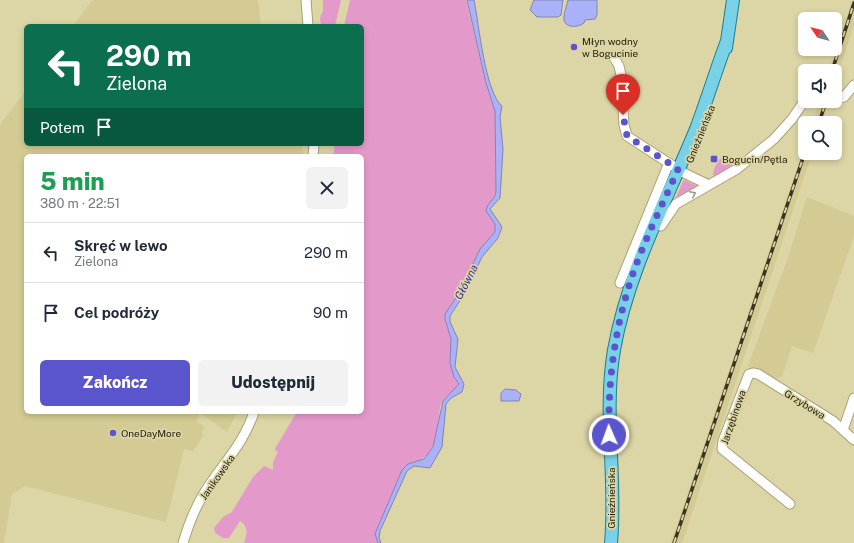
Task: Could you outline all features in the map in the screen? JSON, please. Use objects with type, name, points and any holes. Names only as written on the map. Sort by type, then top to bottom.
[{"type":"main road","name":"Gnieźnieńska","points":[[610,543],[613,503],[609,398],[614,349],[626,297],[636,268],[677,169],[719,86],[725,60],[734,0]]},
{"type":"main road","name":"Gnieźnieńska","points":[[623,311],[661,226],[677,169]]},
{"type":"street","points":[[306,0],[308,24]]},
{"type":"street","points":[[613,56],[619,66],[621,75],[624,125],[627,136],[677,169],[709,185]]},
{"type":"street","points":[[842,97],[854,85]]},
{"type":"street","points":[[661,226],[676,204],[737,169],[774,139],[800,108]]},
{"type":"street","points":[[620,283],[677,169]]},
{"type":"street","name":"Grzybowa","points":[[753,373],[758,374],[826,417],[854,440]]},
{"type":"street","name":"Jarzębinowa","points":[[753,373],[746,378],[721,446],[722,449],[790,504]]},
{"type":"street","points":[[842,430],[854,398]]},
{"type":"street","name":"Janikowska","points":[[183,543],[193,513],[204,494],[235,452],[253,414]]},
{"type":"shaded area","points":[[92,0],[258,0],[261,24],[74,24]]},
{"type":"shaded area","points":[[323,0],[341,0],[335,24],[321,24],[320,18],[323,11]]},
{"type":"shaded area","points":[[350,0],[466,0],[486,83],[495,111],[496,192],[486,211],[495,224],[495,232],[480,249],[458,295],[447,311],[445,319],[451,339],[450,363],[455,379],[459,384],[455,390],[444,399],[440,407],[434,443],[428,454],[418,462],[402,470],[375,534],[378,543],[244,543],[246,528],[240,521],[229,538],[223,538],[215,533],[214,528],[223,517],[232,512],[253,477],[264,466],[273,470],[273,462],[278,452],[275,450],[276,447],[295,415],[364,414],[364,154],[333,154],[335,146],[364,146],[364,24],[344,24]]},
{"type":"shaded area","points":[[852,0],[854,0],[854,25],[841,64],[831,64],[834,56],[842,56],[842,31]]},
{"type":"shaded area","points":[[24,93],[24,146],[302,146],[303,154],[24,154],[24,414],[200,414],[196,421],[205,427],[201,433],[204,435],[193,451],[184,449],[166,522],[25,486],[12,494],[4,543],[0,543],[0,125]]},
{"type":"shaded area","points":[[817,108],[827,108],[824,116],[814,116]]},
{"type":"shaded area","points":[[726,156],[732,160],[732,165],[715,178],[713,174],[716,165],[719,160]]},
{"type":"shaded area","points":[[800,160],[810,160],[682,543],[671,543]]},
{"type":"shaded area","points":[[684,180],[699,187],[675,200],[683,181]]},
{"type":"shaded area","points":[[807,197],[854,216],[854,236],[813,353],[792,346],[782,376],[772,380],[748,366],[789,255]]},
{"type":"shaded area","points":[[201,414],[236,414],[227,432]]},
{"type":"water","name":"Główna","points":[[467,0],[474,0],[487,73],[496,98],[502,106],[500,117],[503,149],[500,198],[490,209],[502,227],[498,238],[482,257],[463,296],[450,316],[450,322],[458,339],[455,367],[464,384],[462,392],[451,398],[446,404],[442,447],[430,468],[414,466],[407,471],[380,531],[379,538],[381,543],[378,543],[375,534],[402,470],[408,464],[424,459],[433,447],[443,401],[459,384],[454,377],[450,363],[451,339],[445,314],[458,295],[480,249],[495,232],[495,224],[486,211],[496,192],[495,111],[486,83]]},
{"type":"water","points":[[534,0],[563,0],[561,15],[558,17],[537,17],[530,10]]},
{"type":"water","points":[[568,0],[597,0],[597,15],[595,19],[585,20],[584,23],[576,26],[567,25],[564,18]]},
{"type":"water","points":[[505,389],[516,390],[521,394],[519,401],[501,401],[501,393]]},
{"type":"railway","points":[[834,64],[854,3]]},
{"type":"railway","points":[[821,116],[824,108]]},
{"type":"railway","points":[[674,543],[802,160]]},
{"type":"place","name":"Młyn wodny w Bogucinie","points":[[574,47]]},
{"type":"place","name":"Bogucin/Pętla","points":[[714,159]]},
{"type":"place","name":"OneDayMore","points":[[113,433]]},
{"type":"route","points":[[609,435],[610,379],[614,349],[626,297],[647,240],[678,169],[627,136],[623,115]]}]
